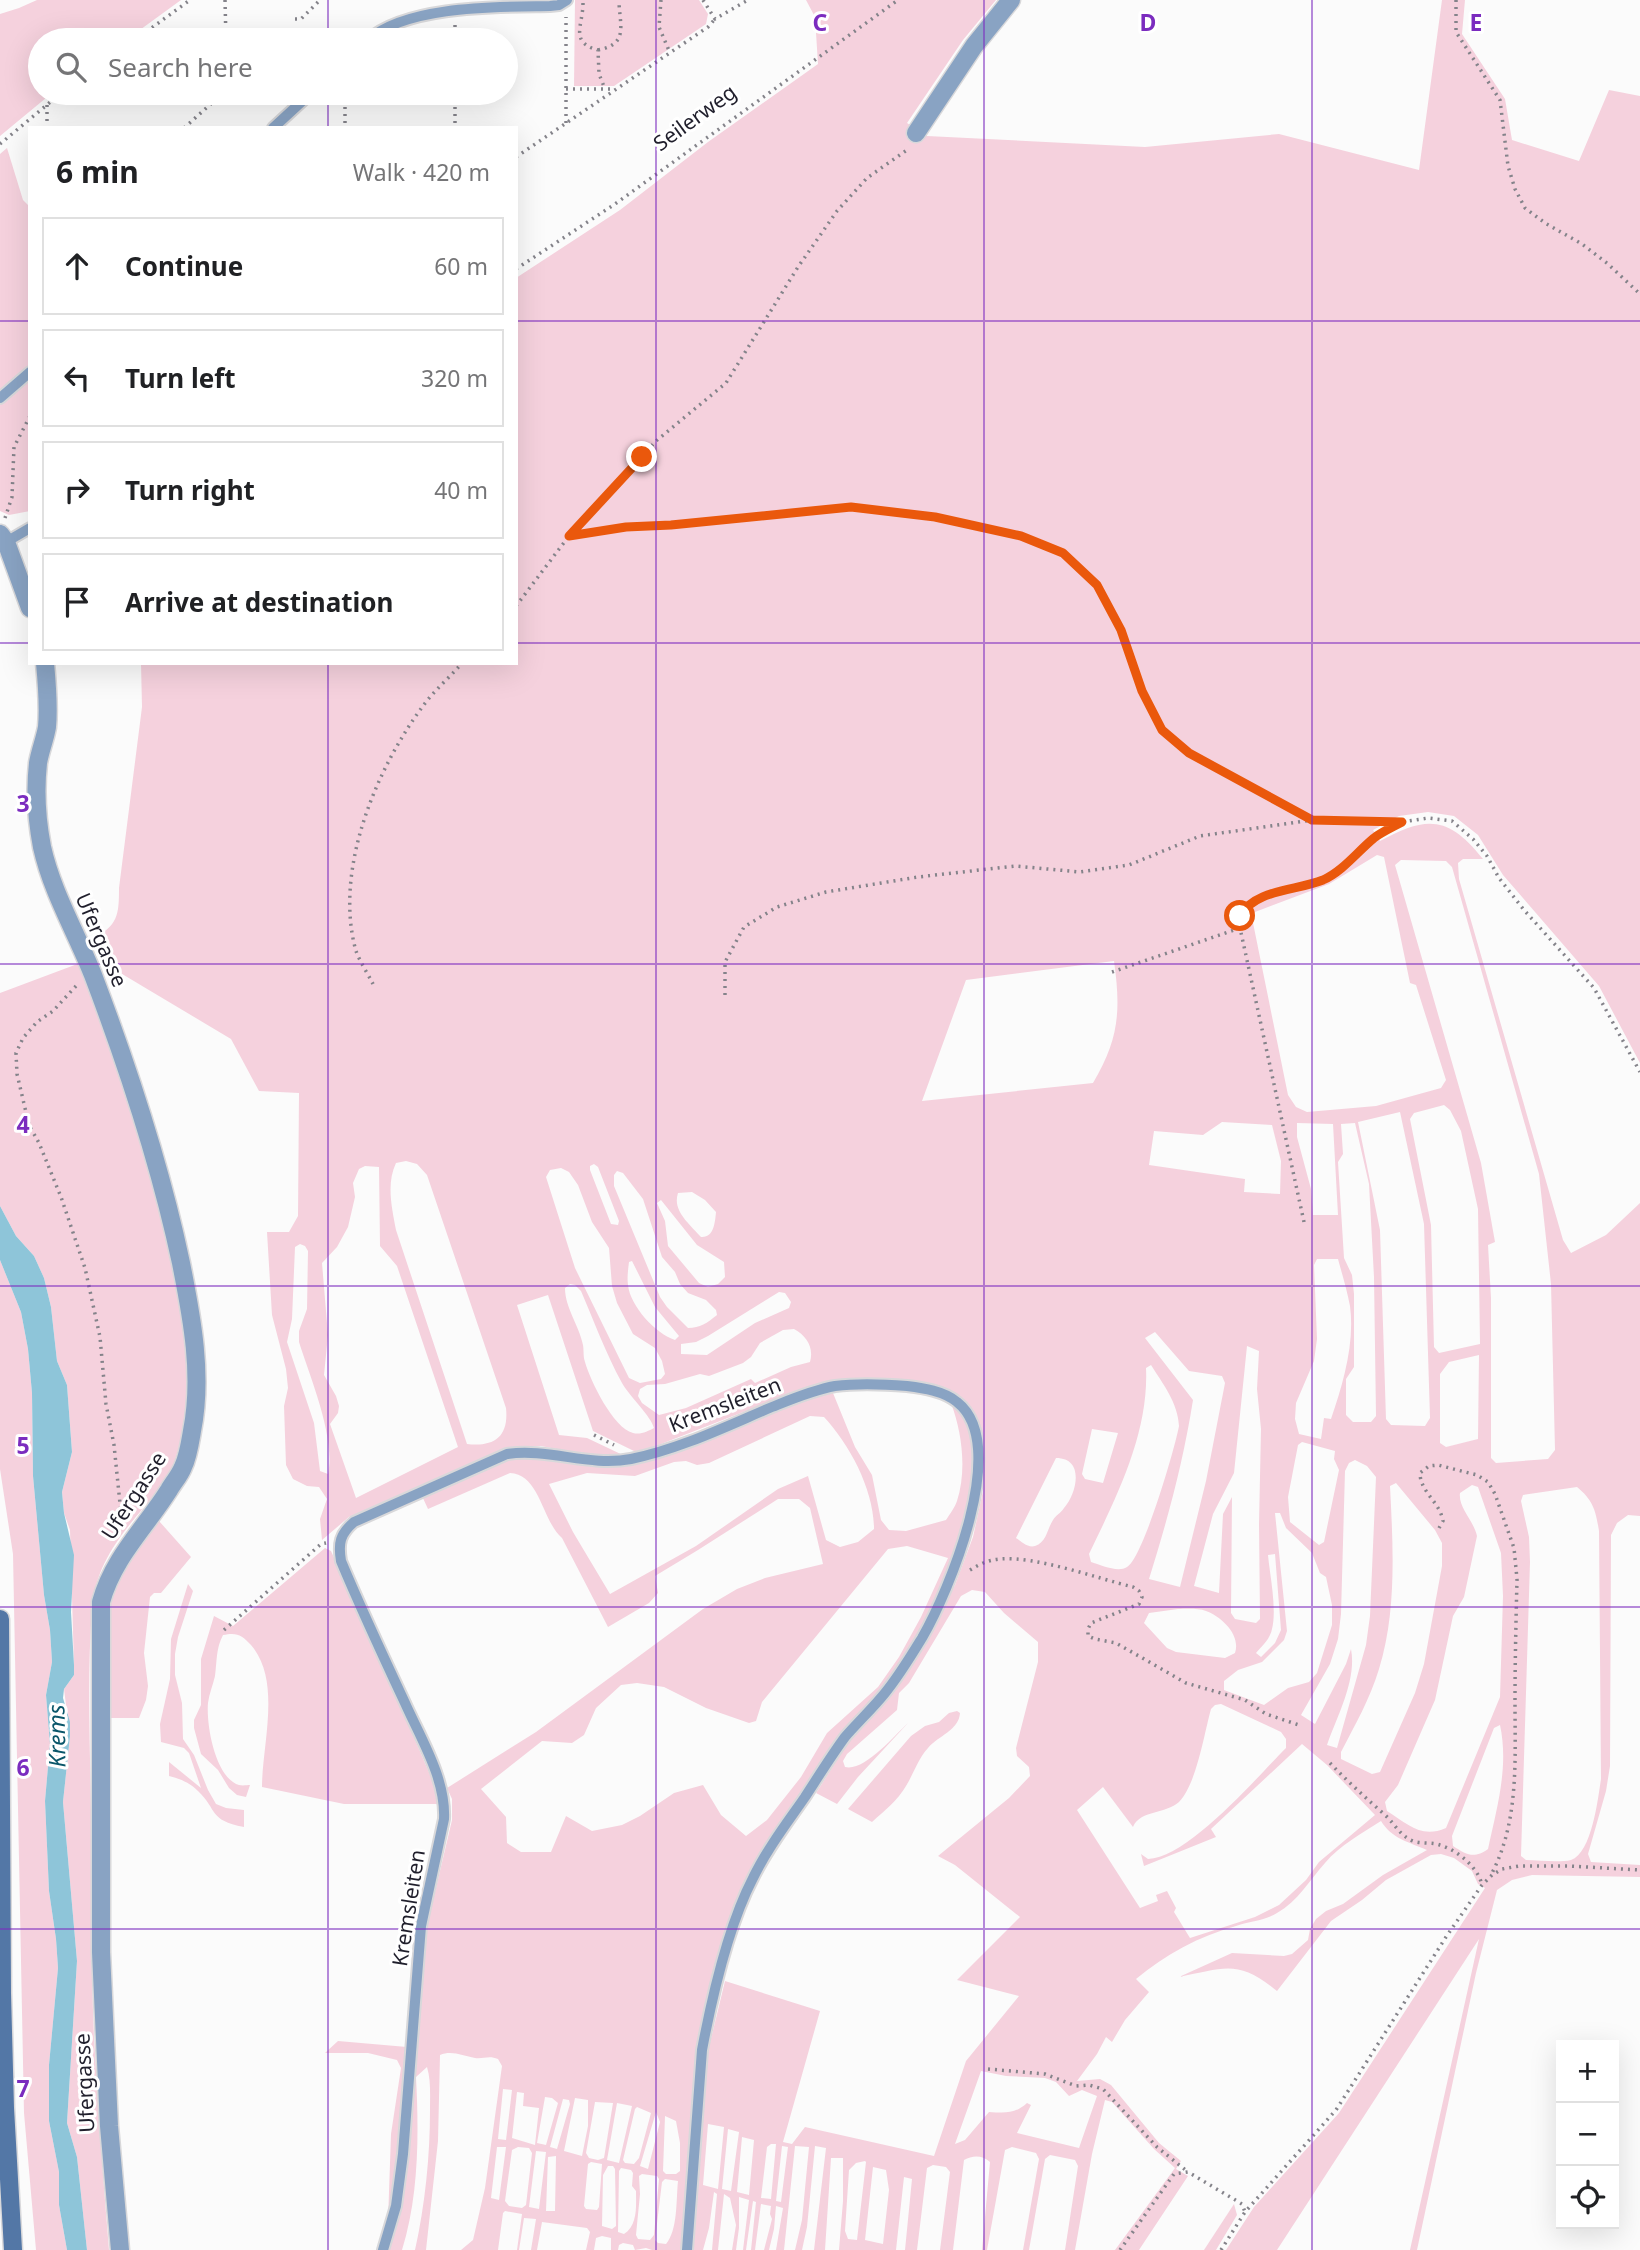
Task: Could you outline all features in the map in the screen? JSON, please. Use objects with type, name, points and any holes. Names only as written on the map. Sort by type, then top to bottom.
[{"type":"main road","points":[[0,1619],[1,1942],[6,2195],[7,2225],[13,2250]]},
{"type":"street","points":[[916,134],[974,46],[1012,0]]},
{"type":"street","points":[[3,533],[28,602]]},
{"type":"street","name":"Ufergasse","points":[[45,665],[47,727],[38,763],[42,845],[52,884],[92,972],[124,1056],[154,1150],[171,1217],[194,1341],[197,1388],[193,1430],[183,1468],[125,1550],[107,1580],[101,1602],[101,1952],[109,2126],[120,2250]]},
{"type":"lane","points":[[389,28],[455,10],[550,6],[567,1]]},
{"type":"lane","points":[[275,126],[298,105]]},
{"type":"lane","points":[[0,398],[28,374]]},
{"type":"lane","points":[[3,533],[28,527]]},
{"type":"lane","name":"Kremsleiten","points":[[383,2250],[390,2232],[398,2193],[409,2097],[421,1926],[445,1804],[422,1740],[341,1561],[338,1545],[342,1532],[354,1522],[507,1454],[533,1452],[597,1462],[617,1462],[691,1440],[808,1393],[835,1386],[909,1386],[942,1393],[959,1403],[970,1416],[976,1434],[979,1457],[968,1528],[950,1581],[923,1637],[887,1691],[845,1738],[752,1878],[733,1928],[702,2050],[687,2250]]},
{"type":"path","points":[[152,28],[190,0]]},
{"type":"path","points":[[225,0],[226,28]]},
{"type":"path","points":[[295,19],[302,19],[320,0]]},
{"type":"path","points":[[583,0],[580,38],[586,47],[598,50],[610,48],[618,40],[622,29],[618,0]]},
{"type":"path","points":[[661,0],[659,27],[670,53]]},
{"type":"path","points":[[703,0],[715,19]]},
{"type":"path","points":[[518,156],[708,27],[715,19],[748,0]]},
{"type":"path","name":"Seilerweg","points":[[518,268],[615,204],[898,0]]},
{"type":"path","points":[[1456,0],[1456,32],[1500,100],[1508,166],[1515,189],[1525,208],[1582,244],[1640,294]]},
{"type":"path","points":[[566,123],[567,1]]},
{"type":"path","points":[[598,50],[599,74],[605,89]]},
{"type":"path","points":[[565,89],[616,90]]},
{"type":"path","points":[[0,144],[46,105]]},
{"type":"path","points":[[47,105],[47,126]]},
{"type":"path","points":[[186,126],[210,105]]},
{"type":"path","points":[[345,105],[345,126]]},
{"type":"path","points":[[455,105],[455,126]]},
{"type":"path","points":[[518,603],[569,536],[656,441],[726,383],[837,211],[867,178],[912,146],[916,134]]},
{"type":"path","points":[[3,533],[12,496],[14,447],[28,420]]},
{"type":"path","points":[[569,536],[626,527],[851,507],[935,517],[1021,536],[1063,553],[1097,585],[1121,630],[1142,691],[1162,730],[1189,753],[1312,820]]},
{"type":"path","points":[[373,984],[357,952],[350,912],[353,864],[362,831],[389,759],[427,701],[461,665]]},
{"type":"path","points":[[725,995],[725,962],[744,927],[777,907],[826,892],[918,877],[1015,866],[1080,872],[1129,865],[1200,836],[1312,820],[1402,822],[1428,818],[1452,821],[1473,839],[1516,900],[1594,988],[1640,1072]]},
{"type":"path","points":[[1304,1222],[1240,928],[1240,916],[1246,905],[1256,900],[1323,879],[1338,870],[1377,836],[1402,822]]},
{"type":"path","points":[[1112,972],[1240,928]]},
{"type":"path","points":[[92,972],[23,1038],[16,1053],[17,1074],[29,1125],[61,1197],[87,1280],[100,1337],[125,1550]]},
{"type":"path","points":[[1439,1528],[1443,1521],[1442,1512],[1420,1483],[1420,1473],[1429,1466],[1438,1465],[1477,1475],[1489,1482],[1514,1548],[1517,1579],[1515,1782],[1504,1845],[1492,1875]]},
{"type":"path","points":[[224,1630],[321,1544],[331,1542],[338,1545]]},
{"type":"path","points":[[950,1581],[985,1561],[1002,1559],[1033,1562],[1133,1587],[1142,1597],[1139,1604],[1091,1623],[1088,1636],[1116,1643],[1186,1683],[1245,1700],[1266,1714],[1299,1725]]},
{"type":"path","points":[[1330,1763],[1361,1796],[1388,1817],[1400,1833],[1414,1842],[1440,1844],[1458,1854],[1480,1876],[1482,1885]]},
{"type":"path","points":[[1221,2250],[1245,2212],[1336,2110],[1446,1937],[1492,1875],[1502,1869],[1519,1866],[1640,1870]]},
{"type":"path","points":[[988,2069],[1045,2074],[1076,2086],[1089,2085],[1102,2089],[1157,2147],[1188,2172],[1242,2204],[1245,2212]]},
{"type":"path","points":[[1119,2250],[1174,2175],[1188,2172]]},
{"type":"shaded area","points":[[37,0],[181,0],[142,28],[28,28],[28,105],[37,105],[0,136],[0,14]]},
{"type":"shaded area","points":[[575,0],[699,0],[708,14],[706,24],[614,86],[574,86]]},
{"type":"shaded area","points":[[806,0],[996,0],[963,40],[907,123],[927,136],[1145,147],[1279,134],[1419,170],[1442,0],[1465,0],[1462,34],[1505,99],[1512,140],[1579,161],[1609,90],[1640,96],[1640,1063],[1599,986],[1503,875],[1478,835],[1454,816],[1428,812],[1399,816],[1373,830],[1380,841],[1411,827],[1436,824],[1459,834],[1483,859],[1463,859],[1458,863],[1459,879],[1563,1240],[1571,1253],[1606,1235],[1640,1203],[1640,1516],[1628,1515],[1617,1523],[1611,1535],[1610,1766],[1606,1791],[1588,1854],[1591,1862],[1640,1865],[1640,1877],[1532,1875],[1512,1880],[1497,1890],[1476,1973],[1417,2250],[1410,2250],[1479,1939],[1277,2250],[1226,2250],[1254,2207],[1339,2113],[1485,1888],[1478,1884],[1472,1871],[1454,1858],[1441,1854],[1431,1855],[1386,1880],[1331,1921],[1277,1991],[1241,1970],[1220,1969],[1179,1977],[1232,1953],[1284,1956],[1292,1954],[1308,1940],[1316,1919],[1326,1911],[1343,1904],[1383,1875],[1427,1850],[1396,1836],[1381,1821],[1337,1851],[1297,1897],[1277,1913],[1196,1941],[1171,1954],[1136,1979],[1149,1992],[1125,2020],[1112,2042],[1106,2037],[1077,2081],[1100,2079],[1111,2085],[1159,2143],[1181,2161],[1176,2169],[1188,2176],[1139,2250],[1115,2250],[1175,2168],[1112,2102],[1105,2100],[1092,2154],[1075,2250],[1065,2250],[1078,2166],[1075,2160],[1050,2155],[1045,2159],[1029,2250],[1023,2250],[1039,2159],[1036,2153],[1012,2147],[1005,2150],[987,2250],[982,2250],[990,2162],[977,2156],[964,2160],[953,2250],[940,2250],[950,2172],[946,2167],[933,2165],[927,2168],[917,2250],[905,2250],[912,2179],[904,2177],[896,2250],[839,2250],[843,2158],[831,2158],[825,2250],[814,2250],[826,2148],[815,2146],[807,2227],[802,2250],[795,2250],[802,2220],[809,2147],[795,2146],[784,2250],[776,2250],[783,2208],[776,2206],[769,2250],[764,2250],[772,2219],[771,2206],[761,2204],[755,2250],[751,2250],[756,2202],[753,2201],[746,2250],[743,2250],[749,2200],[739,2197],[739,2228],[736,2250],[732,2250],[736,2225],[730,2198],[724,2194],[718,2250],[712,2250],[717,2194],[714,2192],[703,2250],[692,2250],[708,2051],[725,1981],[820,2011],[783,2142],[792,2144],[805,2127],[934,2156],[966,2061],[1019,1996],[957,1980],[1020,1917],[955,1865],[938,1856],[1009,1798],[1030,1776],[1029,1767],[1017,1756],[1016,1748],[1038,1662],[1038,1642],[1004,1613],[985,1592],[972,1590],[961,1596],[909,1683],[899,1693],[897,1710],[847,1754],[843,1761],[845,1767],[853,1767],[870,1759],[908,1723],[837,1804],[816,1793],[849,1741],[892,1694],[927,1638],[955,1585],[973,1537],[983,1491],[985,1458],[982,1433],[975,1413],[962,1398],[943,1388],[910,1382],[834,1381],[805,1388],[643,1451],[634,1451],[593,1431],[548,1295],[517,1305],[559,1435],[587,1438],[627,1457],[597,1457],[541,1446],[505,1448],[349,1517],[322,1540],[320,1519],[327,1499],[319,1487],[307,1486],[293,1479],[286,1465],[284,1406],[288,1388],[286,1369],[272,1315],[267,1232],[289,1232],[298,1216],[299,1093],[259,1091],[231,1039],[107,965],[92,939],[112,924],[117,913],[142,707],[141,665],[518,665],[518,277],[620,210],[708,142],[818,64],[815,17]],"holes":[[[1377,855],[1384,857],[1410,983],[1416,985],[1446,1080],[1441,1088],[1376,1106],[1307,1112],[1296,1107],[1288,1095],[1252,918],[1255,912],[1329,884]],[[1401,860],[1446,861],[1452,867],[1539,1174],[1551,1284],[1555,1450],[1548,1459],[1496,1463],[1491,1458],[1491,1298],[1488,1245],[1495,1242],[1481,1163],[1395,865]],[[1114,961],[1116,1024],[1102,1067],[1093,1083],[922,1101],[966,980]],[[1444,1105],[1450,1110],[1461,1131],[1478,1209],[1480,1344],[1439,1353],[1434,1347],[1431,1225],[1410,1119],[1414,1113]],[[1400,1112],[1424,1224],[1430,1418],[1425,1426],[1391,1425],[1386,1419],[1380,1230],[1358,1122]],[[1222,1122],[1272,1125],[1281,1161],[1280,1194],[1244,1192],[1245,1179],[1149,1165],[1154,1131],[1203,1135]],[[1297,1123],[1333,1124],[1338,1215],[1313,1215],[1311,1189],[1297,1137]],[[1355,1123],[1369,1184],[1374,1277],[1376,1416],[1371,1422],[1353,1422],[1346,1415],[1346,1379],[1354,1367],[1354,1294],[1352,1275],[1344,1258],[1338,1162],[1343,1154],[1341,1124]],[[406,1161],[417,1164],[427,1175],[506,1408],[505,1426],[498,1438],[492,1442],[467,1444],[396,1230],[391,1179],[396,1163]],[[594,1164],[598,1167],[619,1221],[618,1225],[611,1224],[590,1170],[590,1166]],[[365,1166],[379,1167],[380,1246],[397,1266],[458,1447],[356,1498],[330,1424],[338,1413],[339,1406],[324,1375],[328,1335],[322,1263],[337,1247],[348,1227],[355,1197],[353,1183],[359,1169]],[[561,1168],[569,1172],[578,1185],[592,1222],[609,1248],[612,1286],[617,1303],[633,1334],[655,1348],[662,1361],[665,1374],[661,1379],[640,1383],[629,1378],[575,1268],[546,1177],[550,1170]],[[617,1171],[623,1173],[643,1199],[662,1257],[675,1272],[680,1284],[688,1293],[706,1300],[716,1310],[717,1315],[707,1323],[688,1328],[660,1297],[614,1186],[614,1175]],[[692,1192],[705,1200],[716,1212],[709,1235],[701,1237],[687,1222],[678,1206],[678,1193]],[[661,1200],[697,1245],[724,1262],[725,1277],[718,1284],[708,1287],[699,1283],[668,1246],[665,1221],[657,1203]],[[300,1244],[308,1251],[307,1309],[299,1331],[299,1342],[325,1426],[330,1459],[328,1474],[320,1471],[314,1423],[287,1342],[292,1319],[295,1247]],[[1317,1259],[1338,1259],[1350,1306],[1351,1334],[1340,1392],[1331,1419],[1324,1418],[1321,1439],[1299,1434],[1295,1419],[1296,1403],[1314,1361],[1317,1339],[1314,1265]],[[632,1261],[655,1307],[679,1336],[675,1340],[652,1325],[634,1302],[628,1282],[629,1262]],[[570,1284],[575,1285],[581,1291],[622,1383],[654,1428],[633,1433],[625,1429],[610,1413],[584,1360],[581,1338],[567,1303],[565,1288]],[[779,1292],[785,1293],[791,1302],[789,1308],[755,1323],[707,1355],[681,1354],[681,1344],[696,1342],[708,1336]],[[794,1329],[806,1339],[811,1357],[810,1362],[791,1367],[755,1383],[751,1379],[686,1408],[659,1415],[642,1403],[638,1396],[640,1389],[647,1385],[665,1384],[700,1374],[709,1376],[743,1363],[751,1357],[760,1343],[783,1330]],[[1155,1332],[1189,1371],[1222,1376],[1225,1383],[1206,1481],[1180,1587],[1149,1579],[1169,1512],[1193,1400],[1145,1338]],[[1247,1346],[1259,1351],[1257,1389],[1261,1429],[1260,1619],[1256,1623],[1235,1619],[1231,1613],[1232,1497],[1223,1514],[1219,1593],[1194,1586],[1213,1514],[1234,1473]],[[1479,1355],[1478,1439],[1446,1447],[1440,1443],[1440,1374],[1449,1362]],[[1151,1365],[1173,1402],[1179,1426],[1165,1478],[1141,1544],[1127,1567],[1114,1569],[1091,1562],[1089,1554],[1129,1464],[1142,1416],[1146,1368]],[[1092,1429],[1118,1433],[1103,1483],[1085,1479],[1082,1474]],[[1302,1442],[1335,1451],[1334,1459],[1339,1470],[1324,1542],[1319,1545],[1290,1522],[1288,1497],[1298,1445]],[[1056,1458],[1071,1464],[1075,1470],[1075,1486],[1069,1502],[1053,1520],[1042,1542],[1030,1546],[1016,1538]],[[1355,1460],[1367,1466],[1376,1477],[1370,1616],[1366,1645],[1337,1748],[1327,1745],[1349,1685],[1351,1649],[1315,1724],[1301,1715],[1330,1664],[1338,1639],[1345,1471],[1349,1463]],[[1396,1483],[1435,1530],[1442,1543],[1442,1566],[1424,1664],[1415,1693],[1380,1772],[1372,1774],[1341,1759],[1341,1752],[1367,1701],[1385,1647],[1391,1601],[1390,1486]],[[1472,1485],[1478,1487],[1501,1553],[1503,1596],[1500,1697],[1446,1828],[1429,1832],[1408,1825],[1387,1811],[1385,1802],[1398,1785],[1435,1700],[1453,1616],[1464,1597],[1477,1536],[1460,1499],[1460,1493]],[[1577,1487],[1593,1506],[1599,1531],[1601,1779],[1589,1836],[1584,1847],[1571,1860],[1526,1860],[1521,1856],[1529,1537],[1521,1501],[1523,1495]],[[1275,1513],[1280,1513],[1286,1528],[1312,1553],[1320,1573],[1326,1577],[1332,1605],[1332,1625],[1317,1673],[1309,1682],[1288,1688],[1264,1705],[1224,1690],[1224,1681],[1238,1670],[1262,1662],[1284,1640],[1287,1631]],[[1275,1554],[1281,1630],[1275,1643],[1261,1657],[1256,1653],[1270,1636],[1273,1621],[1268,1555]],[[1178,1609],[1206,1611],[1224,1622],[1233,1633],[1236,1646],[1235,1653],[1225,1658],[1176,1652],[1167,1648],[1144,1623],[1149,1613]],[[1221,1704],[1281,1732],[1286,1739],[1286,1748],[1202,1831],[1164,1855],[1148,1859],[1141,1854],[1144,1866],[1216,1837],[1211,1829],[1302,1744],[1327,1765],[1375,1815],[1319,1862],[1306,1880],[1279,1905],[1255,1917],[1190,1938],[1174,1912],[1176,1908],[1167,1891],[1156,1895],[1158,1901],[1140,1908],[1077,1810],[1103,1787],[1133,1827],[1141,1818],[1174,1806],[1191,1783],[1211,1709]],[[1500,1725],[1503,1772],[1488,1849],[1470,1855],[1453,1846],[1452,1836],[1494,1728]],[[981,2071],[1006,2076],[1045,2078],[1056,2082],[1069,2096],[1082,2090],[1097,2096],[1079,2148],[1017,2133],[1031,2105],[1027,2103],[1010,2112],[989,2112],[965,2140],[955,2144]],[[708,2124],[724,2127],[718,2189],[703,2185]],[[728,2129],[739,2132],[731,2191],[722,2189]],[[742,2137],[754,2140],[749,2195],[737,2192]],[[776,2144],[771,2199],[761,2198],[767,2147]],[[782,2146],[788,2147],[781,2202],[776,2201]],[[865,2161],[857,2240],[848,2239],[845,2231],[849,2170],[856,2163]],[[873,2167],[886,2170],[889,2190],[883,2244],[865,2240]]]},
{"type":"shaded area","points":[[7,148],[23,200],[28,205],[28,511],[9,515],[0,511],[0,154]]},
{"type":"shaded area","points":[[80,963],[117,1056],[153,1177],[180,1302],[187,1381],[182,1434],[173,1466],[110,1553],[98,1579],[92,1609],[89,1710],[93,2009],[109,2250],[87,2250],[77,2157],[67,2123],[77,1961],[63,1802],[70,1736],[64,1689],[74,1675],[70,1530],[64,1513],[62,1492],[72,1452],[67,1385],[57,1361],[51,1307],[44,1278],[34,1256],[16,1236],[0,1206],[0,993]]},
{"type":"shaded area","points":[[0,1260],[21,1312],[28,1349],[32,1393],[33,1476],[44,1595],[50,1630],[52,1662],[46,1695],[50,1744],[45,1801],[49,1891],[58,1968],[49,2065],[49,2121],[59,2172],[59,2205],[67,2250],[36,2250],[24,2113],[13,1554],[0,1469]]},
{"type":"shaded area","points":[[833,1393],[855,1447],[872,1475],[881,1520],[889,1530],[906,1531],[946,1520],[955,1506],[962,1477],[962,1464],[958,1426],[951,1403],[965,1418],[971,1435],[974,1458],[971,1488],[945,1580],[919,1634],[884,1688],[749,1876],[697,2050],[688,2207],[681,2250],[635,2250],[633,2245],[623,2243],[618,2250],[611,2250],[611,2238],[602,2236],[596,2238],[594,2250],[586,2250],[590,2232],[587,2228],[542,2222],[537,2250],[531,2250],[536,2219],[524,2218],[517,2250],[522,2214],[505,2211],[498,2250],[461,2250],[473,2240],[485,2188],[502,2066],[495,2058],[475,2058],[449,2053],[440,2055],[438,2141],[426,2250],[415,2250],[429,2145],[430,2088],[427,2067],[416,2077],[415,2186],[408,2229],[402,2250],[389,2250],[402,2207],[409,2154],[427,1926],[452,1820],[452,1799],[447,1788],[536,1732],[703,1609],[737,1589],[765,1578],[823,1564],[810,1508],[799,1499],[778,1499],[655,1576],[658,1593],[649,1603],[608,1627],[562,1538],[528,1481],[520,1475],[510,1473],[428,1509],[422,1496],[473,1472],[513,1459],[541,1458],[596,1466],[638,1463],[687,1447],[808,1399]],"holes":[[[810,1416],[824,1417],[843,1441],[859,1469],[870,1499],[874,1529],[858,1542],[840,1547],[826,1540],[808,1476],[778,1489],[696,1546],[610,1594],[573,1532],[549,1484],[587,1473],[635,1476],[674,1462],[686,1461],[697,1465],[709,1463]],[[907,1546],[948,1558],[921,1617],[899,1657],[878,1687],[827,1733],[801,1777],[767,1820],[746,1836],[721,1815],[703,1785],[674,1793],[622,1825],[592,1831],[566,1816],[551,1852],[521,1852],[507,1843],[506,1817],[481,1789],[542,1741],[572,1743],[584,1735],[596,1708],[621,1685],[637,1683],[664,1687],[706,1708],[749,1723],[756,1721],[762,1702],[888,1549]],[[503,2089],[512,2090],[506,2140],[498,2139]],[[517,2092],[524,2093],[523,2106],[539,2108],[535,2145],[512,2138]],[[545,2097],[558,2103],[546,2145],[537,2143]],[[575,2098],[588,2100],[588,2126],[582,2156],[564,2151]],[[563,2099],[569,2100],[557,2149],[550,2147]],[[595,2102],[613,2103],[604,2158],[589,2158],[586,2153]],[[617,2103],[632,2106],[619,2163],[607,2160]],[[637,2107],[651,2113],[639,2158],[634,2164],[625,2163],[623,2160]],[[656,2112],[660,2122],[648,2169],[640,2166]],[[665,2116],[676,2121],[680,2143],[680,2171],[676,2174],[666,2174],[663,2171]],[[497,2147],[506,2147],[499,2200],[491,2198]],[[518,2147],[529,2148],[532,2153],[526,2205],[522,2208],[509,2206],[505,2201],[512,2150]],[[536,2151],[546,2152],[539,2209],[529,2207]],[[556,2156],[555,2211],[546,2211],[548,2157]],[[588,2164],[602,2164],[599,2207],[597,2210],[586,2209],[584,2206]],[[608,2166],[615,2169],[616,2226],[612,2229],[602,2226],[603,2175]],[[621,2168],[633,2173],[632,2186],[636,2191],[634,2220],[624,2234],[618,2232]],[[639,2176],[657,2176],[659,2179],[654,2235],[650,2240],[638,2239]],[[665,2179],[678,2181],[675,2223],[666,2244],[655,2240],[662,2182]]]},
{"type":"shaded area","points":[[159,1521],[191,1557],[161,1593],[154,1593],[150,1597],[144,1653],[148,1686],[139,1718],[109,1718],[108,1631],[112,1597],[125,1567]]},
{"type":"shaded area","points":[[325,1548],[331,1551],[437,1791],[439,1804],[344,1804],[262,1787],[268,1713],[266,1676],[251,1645],[236,1634],[223,1635],[221,1640],[208,1712],[218,1762],[231,1780],[239,1785],[250,1785],[246,1797],[237,1795],[229,1788],[218,1770],[201,1754],[194,1720],[201,1705],[201,1659],[214,1616],[233,1626]]},
{"type":"shaded area","points":[[188,1584],[193,1591],[175,1654],[175,1675],[182,1703],[183,1739],[194,1755],[216,1804],[244,1810],[244,1827],[219,1818],[195,1788],[169,1776],[169,1762],[201,1788],[189,1753],[184,1748],[161,1742],[160,1724],[170,1679],[171,1639]]},
{"type":"shaded area","points":[[949,1713],[960,1713],[956,1724],[928,1748],[903,1791],[881,1814],[872,1822],[848,1809],[911,1736],[925,1726],[939,1722]]},
{"type":"shaded area","points":[[338,2041],[407,2047],[399,2154],[388,2221],[391,2134],[401,2068],[397,2060],[368,2053],[325,2053]]},
{"type":"shaded area","points":[[1234,2204],[1237,2215],[1216,2250],[1204,2250]]},
{"type":"water","name":"Krems","points":[[0,1206],[16,1236],[34,1256],[44,1278],[51,1307],[57,1361],[67,1385],[72,1452],[62,1492],[74,1555],[71,1612],[74,1675],[64,1689],[63,1698],[70,1722],[70,1736],[63,1802],[77,1961],[67,2123],[77,2157],[87,2250],[67,2250],[59,2205],[59,2172],[49,2121],[49,2065],[58,1968],[49,1891],[45,1801],[50,1744],[46,1695],[52,1662],[33,1476],[32,1393],[28,1349],[21,1312],[0,1260]]},
{"type":"route","points":[[642,457],[569,536],[626,527],[756,518],[851,507],[935,517],[1021,536],[1063,553],[1097,585],[1121,630],[1142,691],[1162,730],[1189,753],[1312,820],[1402,822],[1377,836],[1338,870],[1323,879],[1256,900],[1246,905],[1240,916]]}]
